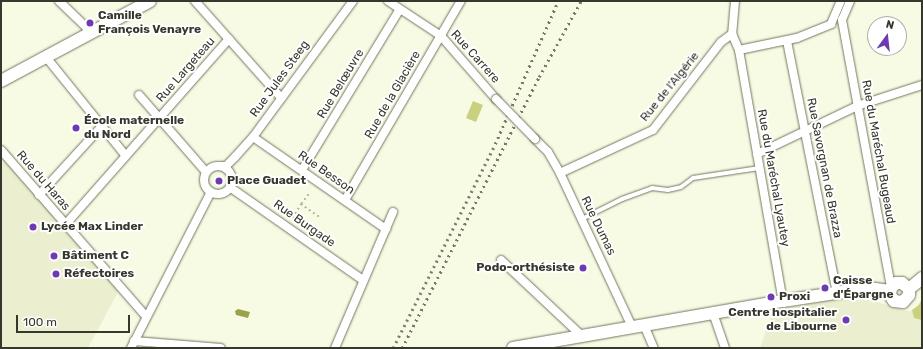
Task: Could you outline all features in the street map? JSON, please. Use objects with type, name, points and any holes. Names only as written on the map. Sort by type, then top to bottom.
[{"type":"main road","points":[[1,81],[150,1]]},
{"type":"main road","points":[[513,348],[868,288],[890,290],[899,283],[905,284],[909,289],[922,278]]},
{"type":"street","points":[[59,1],[86,27],[90,33]]},
{"type":"street","points":[[195,1],[281,98]]},
{"type":"street","name":"Rue Jules Steeg","points":[[222,166],[226,166],[253,137],[353,1]]},
{"type":"street","name":"Rue Carrere","points":[[388,1],[441,36],[496,99],[535,138]]},
{"type":"street","name":"Rue de la Glacière","points":[[345,200],[461,1]]},
{"type":"street","points":[[735,1],[732,34],[739,50],[787,44],[831,24],[838,19],[850,1]]},
{"type":"street","points":[[838,19],[841,1]]},
{"type":"street","name":"Rue Belœuvre","points":[[302,170],[400,9]]},
{"type":"street","name":"Rue du Maréchal Bugeaud","points":[[838,19],[857,106],[890,290]]},
{"type":"street","name":"Rue de l'Algérie","points":[[560,173],[653,130],[721,42],[732,34]]},
{"type":"street","name":"Rue Largeteau","points":[[65,224],[229,39]]},
{"type":"street","name":"Rue Savorgnan de Brazza","points":[[787,44],[837,293]]},
{"type":"street","name":"Rue du Maréchal Lyautey","points":[[739,50],[784,301]]},
{"type":"street","points":[[46,57],[126,156]]},
{"type":"street","points":[[757,154],[857,106],[922,85]]},
{"type":"street","points":[[139,95],[206,172]]},
{"type":"street","points":[[39,195],[102,126]]},
{"type":"street","name":"Rue Besson","points":[[253,137],[386,229]]},
{"type":"street","name":"Rue Dumas","points":[[535,138],[548,152],[560,173],[582,219],[638,326],[654,348]]},
{"type":"street","name":"Rue du Haras","points":[[3,156],[146,316]]},
{"type":"street","points":[[222,166],[229,170],[232,177],[231,188],[224,193],[215,194],[211,192],[204,181],[206,172],[213,167],[222,166]]},
{"type":"street","name":"Rue Burgade","points":[[231,188],[363,280]]},
{"type":"street","points":[[211,192],[132,344],[221,348]]},
{"type":"street","points":[[335,348],[393,212]]},
{"type":"street","points":[[501,260],[582,336]]},
{"type":"street","points":[[713,313],[725,348]]},
{"type":"lane","points":[[582,219],[622,199],[652,188],[668,190],[681,187],[693,178],[759,168]]},
{"type":"path","points":[[292,218],[310,192]]},
{"type":"path","points":[[301,204],[321,218]]},
{"type":"shaded area","points":[[473,101],[483,105],[476,122],[466,118]]},
{"type":"shaded area","name":"Lycée Max Linder","points":[[5,160],[119,290],[88,348],[1,348],[1,165]]},
{"type":"shaded area","name":"Centre hospitalier de Libourne","points":[[859,296],[910,311],[915,309],[922,299],[922,348],[760,348],[773,310]]},
{"type":"shaded area","points":[[922,299],[922,320],[914,318],[912,310],[919,305]]},
{"type":"shaded area","points":[[238,309],[250,312],[248,318],[236,315],[235,311]]},
{"type":"railway","points":[[393,348],[495,144],[558,1]]},
{"type":"railway","points":[[402,348],[539,77],[581,1]]},
{"type":"place","name":"Camille François Venayre","points":[[90,23]]},
{"type":"place","name":"École maternelle du Nord","points":[[76,128]]},
{"type":"place","name":"Place Guadet","points":[[219,181]]},
{"type":"place","name":"Lycée Max Linder","points":[[33,227]]},
{"type":"place","name":"Bâtiment C","points":[[54,256]]},
{"type":"place","name":"Podo-orthésiste","points":[[583,268]]},
{"type":"place","name":"Réfectoires","points":[[56,274]]},
{"type":"place","name":"Caisse d'Épargne","points":[[825,288]]},
{"type":"place","name":"Proxi","points":[[771,297]]},
{"type":"place","name":"Centre hospitalier de Libourne","points":[[846,320]]}]
